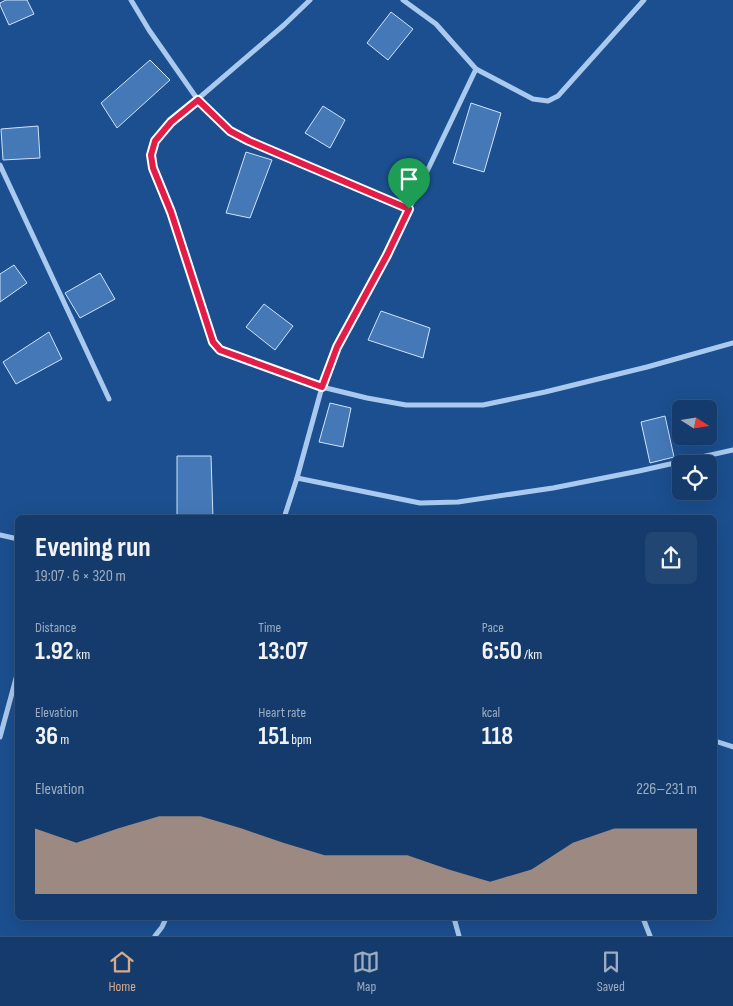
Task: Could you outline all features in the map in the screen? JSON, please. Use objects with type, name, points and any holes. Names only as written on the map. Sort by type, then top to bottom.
[{"type":"street","points":[[131,0],[149,30],[198,100],[230,131],[249,141],[409,209]]},
{"type":"street","points":[[310,0],[166,128],[155,141],[151,155],[153,168],[171,212],[213,342],[220,350],[322,387],[367,398],[406,405],[483,405],[546,392],[733,343]]},
{"type":"street","points":[[403,0],[436,24],[476,69],[533,99],[548,101],[558,96],[644,0]]},
{"type":"street","points":[[285,515],[322,387],[337,347],[387,255],[476,69]]},
{"type":"street","points":[[0,165],[109,399]]},
{"type":"street","points":[[297,478],[420,502],[458,502],[553,488],[733,450]]},
{"type":"street","points":[[0,535],[15,539]]},
{"type":"street","points":[[0,737],[15,682]]},
{"type":"street","points":[[717,742],[733,747]]},
{"type":"street","points":[[155,936],[165,920]]},
{"type":"street","points":[[455,920],[459,936]]},
{"type":"street","points":[[644,920],[650,936]]},
{"type":"building","points":[[6,0],[27,0],[34,14],[9,25],[0,5],[0,3]]},
{"type":"building","points":[[391,12],[413,29],[388,60],[367,43]]},
{"type":"building","points":[[150,60],[170,80],[117,128],[101,103]]},
{"type":"building","points":[[471,103],[501,113],[484,172],[453,163]]},
{"type":"building","points":[[323,106],[345,120],[330,148],[305,133]]},
{"type":"building","points":[[38,126],[40,158],[3,160],[1,129]]},
{"type":"building","points":[[246,152],[272,160],[250,218],[226,213]]},
{"type":"building","points":[[14,265],[27,283],[0,302],[0,274]]},
{"type":"building","points":[[100,273],[115,299],[80,318],[65,293]]},
{"type":"building","points":[[264,304],[293,326],[275,350],[246,327]]},
{"type":"building","points":[[381,311],[430,328],[423,358],[368,340]]},
{"type":"building","points":[[49,332],[62,359],[16,384],[3,362]]},
{"type":"building","points":[[330,403],[351,408],[343,447],[319,442]]},
{"type":"building","points":[[665,416],[674,455],[672,458],[650,463],[641,422]]},
{"type":"building","points":[[177,456],[211,456],[213,515],[177,515]]},
{"type":"route","points":[[198,100],[230,131],[249,141],[409,209],[387,255],[337,347],[322,387],[220,350],[213,342],[171,212],[153,168],[151,155],[155,141],[171,122],[198,100]]}]
